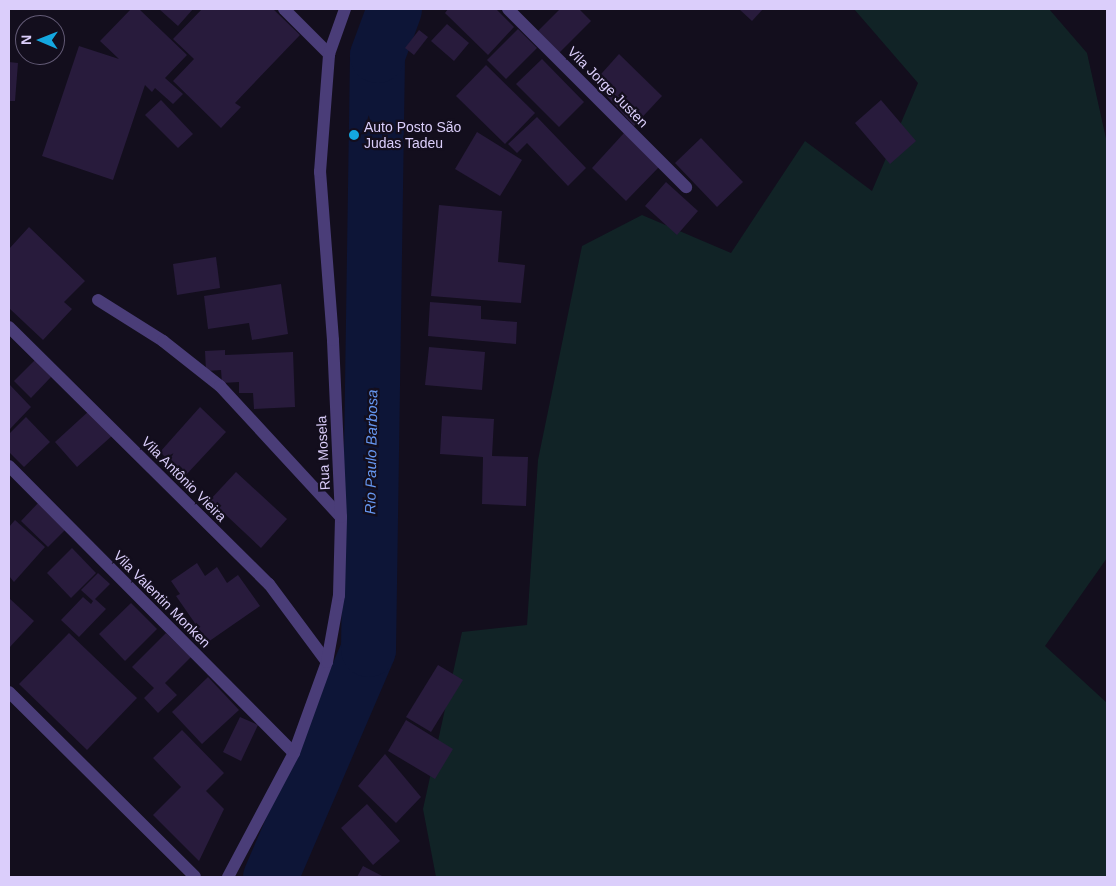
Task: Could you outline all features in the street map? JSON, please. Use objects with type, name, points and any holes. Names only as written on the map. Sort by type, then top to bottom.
[{"type":"street","points":[[284,9],[328,54]]},
{"type":"street","name":"Rua Mosela","points":[[228,877],[294,753],[327,662],[338,595],[341,517],[333,340],[320,172],[328,54],[345,9]]},
{"type":"street","name":"Vila Jorge Justen","points":[[508,9],[686,187]]},
{"type":"street","points":[[98,300],[163,341],[220,386],[341,517]]},
{"type":"street","name":"Vila Antônio Vieira","points":[[9,326],[269,584],[327,662]]},
{"type":"street","name":"Vila Valentin Monken","points":[[9,466],[294,753]]},
{"type":"street","points":[[9,692],[195,877]]},
{"type":"shaded area","points":[[854,9],[1049,9],[1087,53],[1107,143],[1107,558],[1045,646],[1107,703],[1107,877],[436,877],[423,809],[462,632],[527,625],[538,460],[582,246],[642,215],[731,253],[805,141],[872,191],[918,83]]},
{"type":"building","points":[[131,9],[139,9],[187,55],[165,78],[183,94],[173,104],[155,88],[152,92],[145,85],[113,180],[42,156],[79,46],[119,59],[100,41]]},
{"type":"building","points":[[159,9],[193,9],[178,26]]},
{"type":"building","points":[[202,9],[273,9],[300,35],[235,103],[241,107],[221,128],[173,81],[194,59],[173,39]]},
{"type":"building","points":[[448,9],[496,9],[514,27],[488,55],[445,13]]},
{"type":"building","points":[[560,9],[579,9],[591,21],[559,53],[538,31]]},
{"type":"building","points":[[739,9],[763,9],[752,21]]},
{"type":"building","points":[[447,24],[469,43],[454,61],[431,41]]},
{"type":"building","points":[[518,29],[537,48],[506,79],[487,60]]},
{"type":"building","points":[[419,30],[428,37],[414,55],[405,48]]},
{"type":"building","points":[[619,54],[662,96],[634,126],[594,82]]},
{"type":"building","points":[[542,59],[584,102],[559,127],[516,84]]},
{"type":"building","points":[[9,62],[18,65],[15,101],[9,101]]},
{"type":"building","points":[[486,65],[535,113],[505,144],[456,96]]},
{"type":"building","points":[[161,100],[193,134],[178,148],[145,115]]},
{"type":"building","points":[[881,100],[916,141],[890,164],[855,123]]},
{"type":"building","points":[[537,117],[586,168],[568,186],[527,143],[517,153],[508,144]]},
{"type":"building","points":[[477,132],[522,160],[500,196],[455,169]]},
{"type":"building","points":[[624,133],[659,167],[626,201],[592,168]]},
{"type":"building","points":[[701,138],[743,182],[717,207],[675,163]]},
{"type":"building","points":[[666,182],[698,211],[677,235],[645,206]]},
{"type":"building","points":[[439,205],[502,211],[498,262],[525,265],[521,303],[431,296]]},
{"type":"building","points":[[29,227],[85,281],[64,302],[72,309],[43,340],[9,308],[9,249]]},
{"type":"building","points":[[216,257],[220,288],[177,295],[173,264]]},
{"type":"building","points":[[281,284],[288,334],[252,340],[249,323],[208,329],[204,296]]},
{"type":"building","points":[[430,302],[481,306],[481,319],[517,322],[516,344],[428,336]]},
{"type":"building","points":[[429,347],[485,352],[482,390],[425,385]]},
{"type":"building","points":[[225,350],[225,355],[293,352],[295,407],[254,409],[253,393],[239,393],[239,382],[222,383],[221,370],[206,371],[205,351]]},
{"type":"building","points":[[35,360],[51,377],[31,398],[14,381]]},
{"type":"building","points":[[9,384],[31,407],[9,430]]},
{"type":"building","points":[[200,407],[226,432],[185,476],[160,452]]},
{"type":"building","points":[[90,410],[113,435],[77,467],[55,442]]},
{"type":"building","points":[[442,416],[494,419],[492,456],[528,457],[526,506],[482,504],[483,457],[440,454]]},
{"type":"building","points":[[26,417],[50,442],[24,467],[9,452],[9,434]]},
{"type":"building","points":[[236,472],[287,519],[261,548],[210,500]]},
{"type":"building","points":[[40,501],[67,528],[48,547],[21,521]]},
{"type":"building","points":[[15,520],[45,547],[14,582],[9,576],[9,527]]},
{"type":"building","points":[[72,548],[96,573],[71,598],[47,573]]},
{"type":"building","points":[[197,563],[205,576],[217,567],[227,583],[238,575],[260,606],[208,642],[176,596],[180,594],[171,581]]},
{"type":"building","points":[[98,573],[110,584],[95,599],[106,609],[79,637],[61,620],[83,597],[91,604],[93,601],[81,590]]},
{"type":"building","points":[[9,598],[34,621],[9,648]]},
{"type":"building","points":[[131,603],[157,629],[125,661],[99,634]]},
{"type":"building","points":[[69,633],[137,698],[87,750],[19,684]]},
{"type":"building","points":[[166,633],[191,657],[165,683],[177,695],[158,713],[144,698],[154,688],[132,667]]},
{"type":"building","points":[[438,665],[463,680],[431,732],[406,717]]},
{"type":"building","points":[[208,677],[239,710],[202,744],[172,712]]},
{"type":"building","points":[[240,717],[258,725],[241,761],[223,752]]},
{"type":"building","points":[[406,720],[453,749],[435,779],[388,751]]},
{"type":"building","points":[[182,730],[224,773],[206,791],[224,809],[199,861],[153,815],[181,787],[153,758]]},
{"type":"building","points":[[385,754],[421,797],[396,823],[358,786]]},
{"type":"building","points":[[367,804],[400,841],[373,865],[341,828]]},
{"type":"building","points":[[363,866],[384,877],[357,877]]},
{"type":"waterway","name":"Rio Paulo Barbosa","points":[[270,877],[368,649],[377,55],[394,9]]},
{"type":"place","name":"Auto Posto São Judas Tadeu","points":[[354,135]]}]
